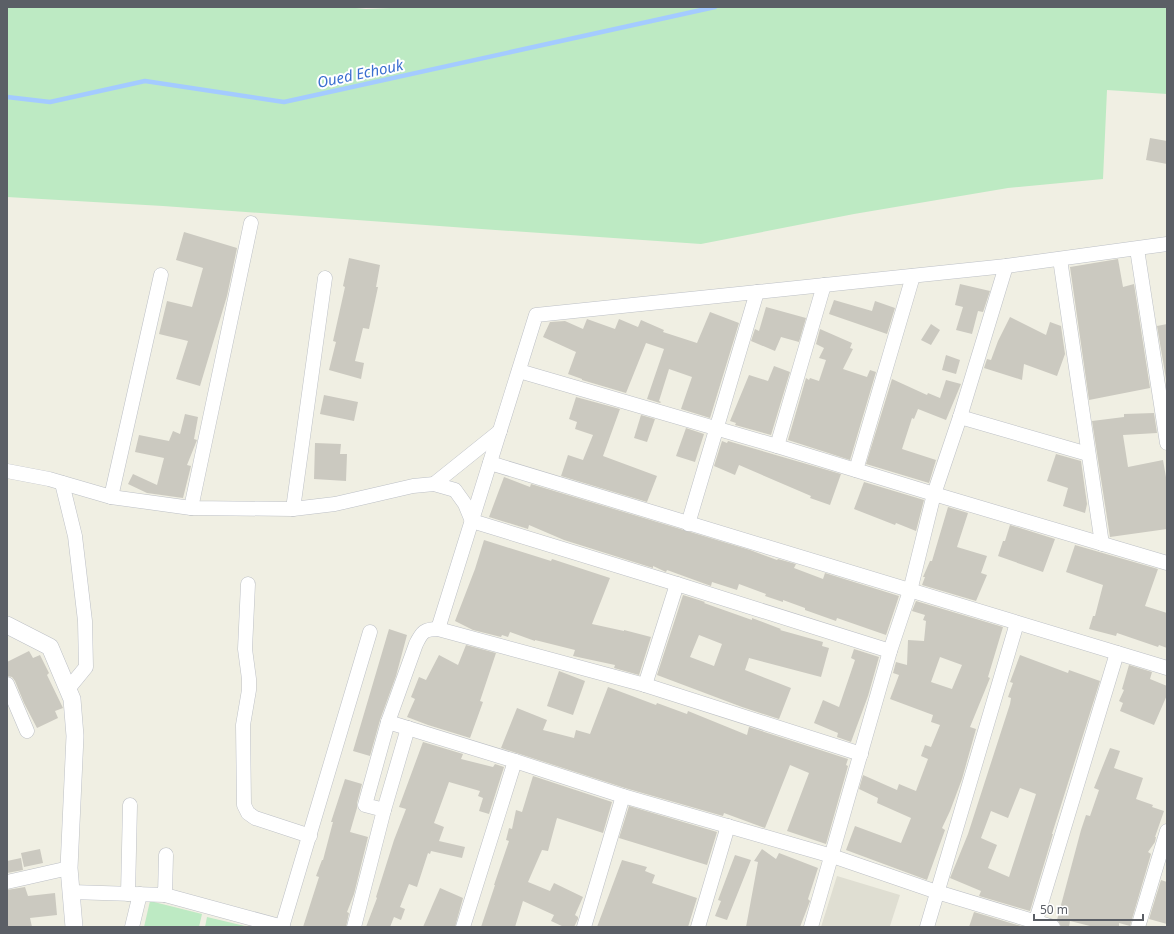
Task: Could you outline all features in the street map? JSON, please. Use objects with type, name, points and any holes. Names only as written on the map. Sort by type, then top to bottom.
[{"type":"street","points":[[191,508],[251,223]]},
{"type":"street","points":[[438,629],[536,315],[1006,266],[1167,244]]},
{"type":"street","points":[[1137,249],[1167,444]]},
{"type":"street","points":[[1060,259],[1102,544]]},
{"type":"street","points":[[811,927],[890,651],[910,591],[934,494],[960,417],[1006,266]]},
{"type":"street","points":[[111,497],[161,275]]},
{"type":"street","points":[[856,470],[913,276]]},
{"type":"street","points":[[293,509],[325,278]]},
{"type":"street","points":[[777,446],[824,285]]},
{"type":"street","points":[[688,524],[757,292]]},
{"type":"street","points":[[519,371],[717,428],[1167,563]]},
{"type":"street","points":[[960,417],[1088,454]]},
{"type":"street","points":[[434,484],[500,431]]},
{"type":"street","points":[[490,464],[1167,668]]},
{"type":"street","points":[[7,471],[62,483],[111,497],[191,508],[293,509],[335,504],[413,486],[434,484],[455,490],[465,504],[472,521]]},
{"type":"street","points":[[62,483],[75,536],[85,621],[86,667],[68,689]]},
{"type":"street","points":[[472,521],[890,651]]},
{"type":"street","points":[[248,584],[244,649],[249,679],[249,690],[243,725],[244,805],[248,813],[255,818],[310,836]]},
{"type":"street","points":[[645,685],[677,584]]},
{"type":"street","points":[[927,927],[1017,623]]},
{"type":"street","points":[[7,625],[50,647],[72,699],[75,736],[69,868],[74,927]]},
{"type":"street","points":[[384,810],[365,804],[388,722],[416,644],[421,634],[428,629],[438,629],[645,685],[861,754]]},
{"type":"street","points":[[71,892],[165,895],[282,927],[370,632]]},
{"type":"street","points":[[1035,925],[1117,653]]},
{"type":"street","points":[[7,684],[26,731]]},
{"type":"street","points":[[388,722],[623,796],[832,856],[1035,925],[1053,927]]},
{"type":"street","points":[[354,927],[384,810],[408,728]]},
{"type":"street","points":[[463,927],[515,761]]},
{"type":"street","points":[[584,927],[623,796]]},
{"type":"street","points":[[130,805],[134,894],[132,927]]},
{"type":"street","points":[[698,927],[728,826]]},
{"type":"street","points":[[1138,927],[1167,831]]},
{"type":"street","points":[[165,895],[166,855]]},
{"type":"street","points":[[7,882],[69,868]]},
{"type":"shaded area","points":[[837,876],[900,895],[890,926],[893,927],[821,927]]},
{"type":"green space","points":[[7,7],[346,7],[366,9],[415,7],[1167,7],[1167,94],[1107,90],[1103,179],[1008,188],[854,214],[701,244],[163,206],[7,197]]},
{"type":"green space","points":[[150,901],[202,914],[199,927],[144,927]]},
{"type":"green space","points":[[207,917],[249,927],[205,927]]},
{"type":"building","points":[[1150,138],[1167,141],[1167,164],[1146,160]]},
{"type":"building","points":[[184,232],[237,248],[227,296],[200,386],[176,379],[188,341],[159,334],[167,301],[192,307],[203,268],[176,260]]},
{"type":"building","points":[[349,258],[380,265],[376,287],[378,287],[369,329],[363,328],[355,361],[364,363],[361,379],[329,370],[336,342],[333,341],[345,287],[343,286]]},
{"type":"building","points":[[1118,259],[1123,287],[1134,284],[1150,388],[1089,400],[1070,267]]},
{"type":"building","points":[[960,284],[990,291],[983,312],[978,311],[972,334],[956,330],[963,307],[955,305]]},
{"type":"building","points":[[834,300],[872,311],[875,301],[895,308],[887,334],[829,314]]},
{"type":"building","points":[[766,307],[806,318],[799,342],[781,337],[775,351],[751,341],[755,329],[759,331]]},
{"type":"building","points":[[710,312],[739,323],[710,418],[681,409],[692,377],[669,369],[659,401],[661,402],[647,399],[664,349],[646,343],[626,393],[582,380],[568,374],[576,352],[543,337],[550,322],[565,321],[583,329],[587,319],[615,329],[619,319],[638,327],[641,320],[664,330],[663,332],[697,343]]},
{"type":"building","points":[[1010,317],[1046,335],[1050,322],[1061,326],[1065,354],[1057,376],[1024,364],[1022,380],[984,368],[987,359],[991,360],[998,341]]},
{"type":"building","points":[[931,324],[940,330],[931,345],[921,340]]},
{"type":"building","points":[[1167,324],[1167,379],[1166,379],[1157,326]]},
{"type":"building","points":[[820,329],[852,343],[850,348],[853,349],[843,369],[867,377],[870,370],[876,372],[850,460],[788,440],[806,378],[809,380],[810,378],[819,381],[826,360],[819,358],[824,348],[816,344]]},
{"type":"building","points":[[946,355],[960,360],[956,374],[942,370]]},
{"type":"building","points":[[774,366],[790,372],[771,435],[735,425],[736,423],[730,421],[749,375],[768,381]]},
{"type":"building","points":[[892,379],[927,395],[928,393],[940,398],[946,380],[961,384],[946,420],[918,409],[914,419],[912,418],[902,449],[936,460],[929,483],[866,464]]},
{"type":"building","points":[[324,395],[358,402],[354,421],[320,414]]},
{"type":"building","points":[[576,397],[620,409],[603,456],[657,476],[647,502],[561,476],[568,455],[583,460],[593,435],[575,429],[577,422],[569,419]]},
{"type":"building","points":[[1154,413],[1157,433],[1123,435],[1128,467],[1163,460],[1167,483],[1167,529],[1110,537],[1092,421],[1124,417],[1124,414]]},
{"type":"building","points":[[185,414],[198,417],[194,439],[197,440],[187,465],[191,466],[183,498],[147,493],[128,484],[133,474],[157,485],[164,458],[135,452],[139,435],[169,441],[173,431],[180,434]]},
{"type":"building","points":[[641,415],[655,419],[647,442],[634,438]]},
{"type":"building","points":[[686,428],[704,434],[695,462],[676,456]]},
{"type":"building","points":[[722,441],[727,443],[728,441],[841,474],[830,505],[810,498],[811,496],[739,465],[735,475],[714,466]]},
{"type":"building","points":[[315,443],[341,444],[340,454],[347,454],[346,481],[314,479]]},
{"type":"building","points":[[1056,454],[1081,461],[1087,504],[1085,513],[1063,506],[1068,488],[1047,481]]},
{"type":"building","points":[[504,477],[530,487],[531,484],[750,550],[777,560],[796,564],[794,568],[823,579],[825,573],[899,596],[886,635],[837,618],[836,621],[783,600],[783,602],[765,596],[766,594],[739,584],[737,590],[712,582],[711,586],[667,570],[666,572],[653,566],[653,568],[564,540],[529,525],[528,529],[489,517]]},
{"type":"building","points":[[864,482],[924,500],[916,531],[896,523],[895,525],[854,509]]},
{"type":"building","points":[[948,507],[968,513],[957,547],[987,556],[981,573],[987,575],[976,601],[922,585],[925,577],[923,577],[930,561],[932,561]]},
{"type":"building","points":[[1010,525],[1055,539],[1043,572],[998,556]]},
{"type":"building","points":[[484,540],[551,561],[552,559],[610,578],[592,624],[651,637],[639,675],[614,668],[615,665],[573,656],[575,650],[535,641],[510,632],[508,637],[502,635],[501,637],[473,630],[455,621],[475,569]]},
{"type":"building","points":[[1075,545],[1158,569],[1145,606],[1167,613],[1167,648],[1159,645],[1158,647],[1117,633],[1116,636],[1089,629],[1093,616],[1095,616],[1103,585],[1066,572]]},
{"type":"building","points":[[683,595],[752,620],[752,618],[781,629],[780,630],[823,642],[822,646],[829,648],[821,677],[749,658],[745,670],[791,688],[779,719],[742,707],[657,675]],"holes":[[[699,635],[722,644],[714,666],[690,657]]]},
{"type":"building","points":[[916,601],[1003,627],[988,677],[990,678],[970,727],[976,729],[962,779],[942,828],[945,830],[927,880],[846,850],[855,826],[901,843],[911,818],[877,803],[878,798],[859,789],[863,775],[897,790],[899,784],[916,791],[928,759],[921,756],[925,745],[931,747],[940,725],[931,722],[933,715],[890,699],[899,675],[893,673],[896,662],[907,665],[908,640],[924,641],[926,621],[923,620],[925,615],[912,611]],"holes":[[[940,657],[962,665],[952,689],[931,682]]]},
{"type":"building","points":[[389,629],[407,635],[396,676],[380,720],[370,756],[353,751]]},
{"type":"building","points":[[466,645],[496,653],[480,701],[483,702],[470,738],[407,717],[415,699],[411,697],[419,677],[426,680],[439,655],[458,665]]},
{"type":"building","points":[[854,649],[879,657],[868,696],[851,742],[837,737],[838,733],[814,723],[823,700],[839,707],[855,660],[851,658]]},
{"type":"building","points":[[29,651],[33,658],[40,655],[49,673],[47,675],[63,708],[55,711],[58,718],[37,728],[15,681],[12,677],[7,676],[7,662]]},
{"type":"building","points":[[1020,655],[1068,673],[1069,670],[1100,681],[1052,834],[1030,911],[979,896],[981,891],[950,878],[968,834],[1010,704],[1011,698],[1008,697],[1013,683],[1010,682]],"holes":[[[1020,788],[1036,794],[1009,877],[988,868],[997,845],[981,838],[991,811],[1008,818]]]},
{"type":"building","points":[[1129,665],[1152,672],[1150,679],[1167,686],[1167,695],[1154,725],[1120,711],[1123,703],[1119,701],[1124,690],[1122,689]]},
{"type":"building","points":[[559,671],[585,681],[573,715],[547,706]]},
{"type":"building","points":[[608,687],[656,705],[657,703],[687,714],[688,711],[747,735],[749,727],[848,759],[846,765],[848,766],[826,844],[787,831],[809,773],[790,765],[765,828],[724,813],[723,816],[625,788],[501,748],[517,708],[547,720],[543,730],[574,738],[576,730],[590,734]]},
{"type":"building","points":[[423,742],[463,754],[461,759],[493,767],[495,764],[504,767],[489,814],[479,811],[483,798],[478,796],[480,791],[449,782],[434,823],[444,827],[439,841],[465,847],[462,858],[431,851],[430,854],[428,853],[417,887],[409,884],[400,907],[405,909],[401,920],[394,917],[390,927],[366,927],[377,898],[376,897],[394,840],[406,809],[399,807]]},
{"type":"building","points":[[1110,748],[1120,751],[1114,768],[1143,778],[1136,799],[1164,811],[1155,837],[1155,842],[1148,852],[1151,854],[1130,926],[1119,923],[1119,927],[1094,927],[1070,921],[1069,927],[1061,927],[1057,920],[1081,830],[1086,815],[1090,816],[1099,790],[1094,788]]},
{"type":"building","points":[[533,776],[612,802],[603,833],[557,818],[548,851],[542,850],[528,882],[550,891],[554,883],[583,897],[575,915],[578,919],[574,927],[564,927],[551,921],[554,915],[523,901],[515,927],[481,927],[509,841],[506,840],[509,828],[512,829],[516,810],[522,812]]},
{"type":"building","points":[[345,779],[362,784],[350,832],[368,837],[354,894],[347,912],[349,913],[346,927],[303,927],[319,877],[316,876],[323,860],[333,822],[331,822]]},
{"type":"building","points":[[629,806],[717,832],[707,865],[619,838]]},
{"type":"building","points":[[40,849],[43,863],[24,867],[21,853]]},
{"type":"building","points":[[762,849],[776,859],[779,853],[818,868],[808,899],[810,901],[800,927],[746,927],[758,862],[754,861]]},
{"type":"building","points":[[735,855],[751,860],[727,920],[715,916],[721,901],[718,900]]},
{"type":"building","points":[[21,858],[23,870],[7,873],[7,861]]},
{"type":"building","points":[[622,860],[647,867],[645,871],[655,875],[652,883],[697,898],[688,927],[597,927]]},
{"type":"building","points":[[1161,880],[1167,882],[1167,924],[1149,919]]},
{"type":"building","points":[[25,887],[28,896],[55,893],[57,915],[30,918],[32,927],[7,927],[7,890]]},
{"type":"building","points":[[440,888],[463,898],[455,927],[423,927]]},
{"type":"building","points":[[974,912],[1024,927],[969,927]]},
{"type":"waterway","name":"Oued Echouk","points":[[7,97],[50,102],[145,81],[284,102],[715,7]]}]
